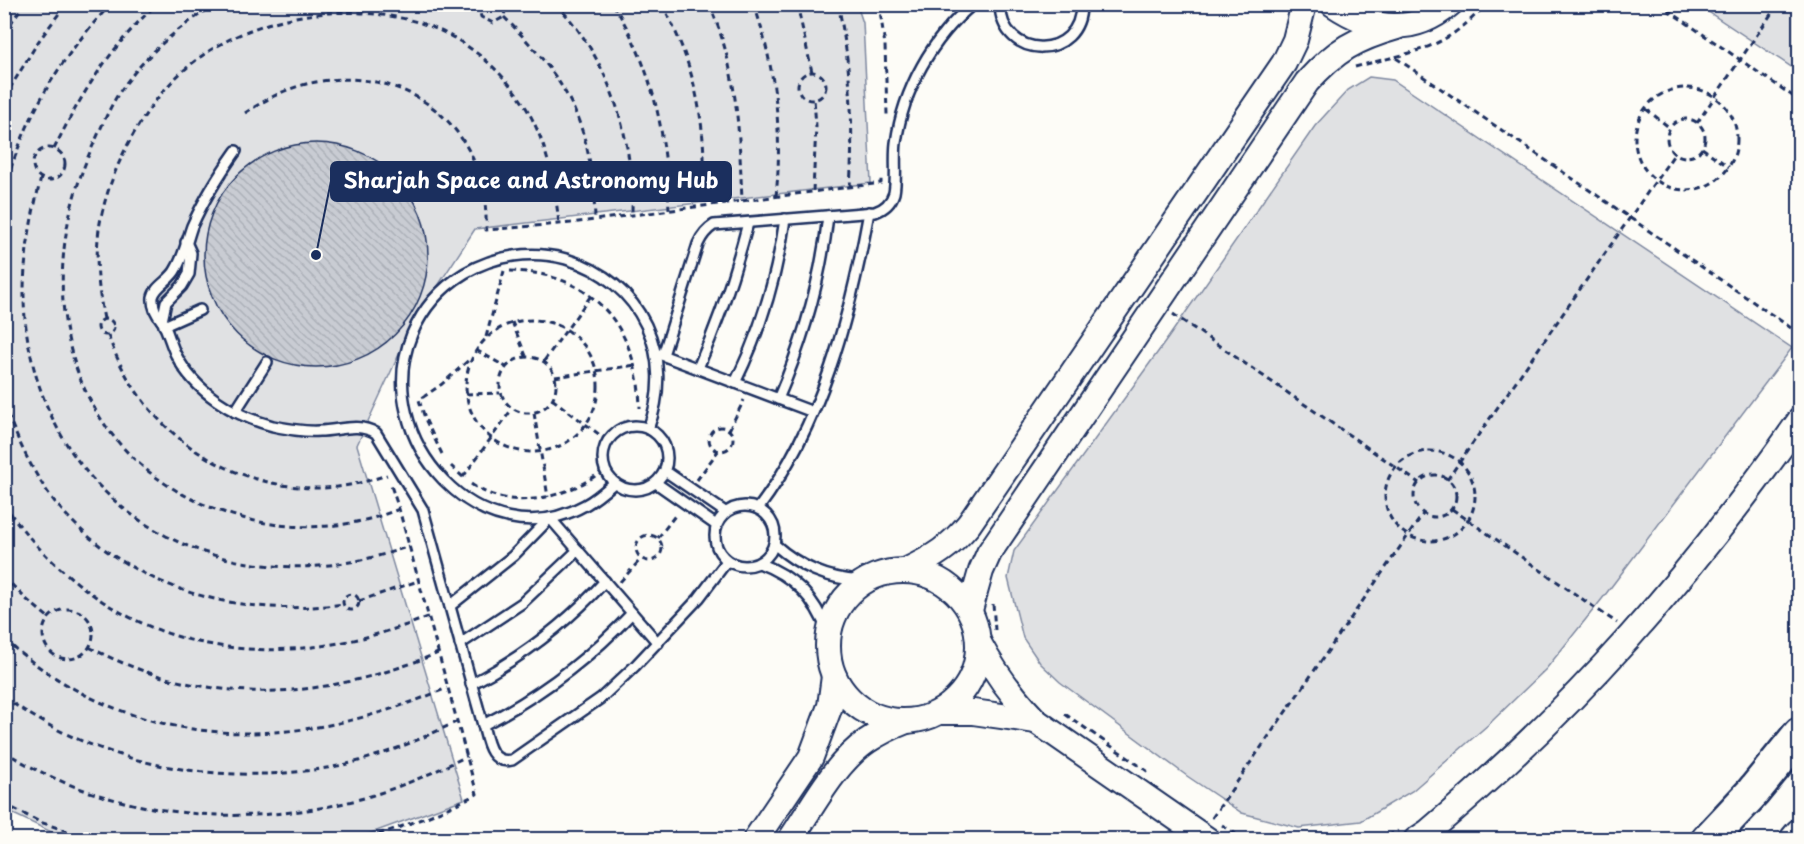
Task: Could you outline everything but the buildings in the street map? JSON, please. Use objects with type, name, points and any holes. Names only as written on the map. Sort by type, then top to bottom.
[{"type":"highway","points":[[1708,840],[1748,799],[1800,734]]},
{"type":"highway","points":[[1733,840],[1777,797],[1800,770]]},
{"type":"main road","points":[[1795,840],[1800,834]]},
{"type":"street","points":[[907,570],[933,558],[954,542],[969,524],[1284,63],[1295,40],[1304,4]]},
{"type":"street","points":[[1333,4],[1351,17],[1373,25],[1397,27]]},
{"type":"street","points":[[970,610],[981,571],[989,553],[1307,82],[1325,62],[1346,46],[1371,34],[1420,22],[1441,12],[1450,4]]},
{"type":"street","points":[[1416,840],[1472,795],[1515,756],[1611,658],[1685,573],[1800,420]]},
{"type":"street","points":[[904,722],[883,719],[862,710],[845,695],[834,676],[828,655],[828,633],[836,612],[848,594],[862,581],[885,572],[907,570],[926,573],[944,582],[958,594],[988,642],[1001,680],[1036,721],[1210,829]]},
{"type":"street","points":[[790,840],[850,756],[866,742],[904,722],[923,719],[941,712],[962,694],[988,642]]},
{"type":"street","points":[[755,840],[811,758],[830,706],[834,676]]},
{"type":"street","points":[[941,712],[973,712],[1036,721]]},
{"type":"lane","points":[[644,427],[657,404],[660,354],[703,235],[714,225],[883,209],[894,192],[895,152],[901,118],[921,67],[941,36],[973,4]]},
{"type":"lane","points":[[1000,4],[1004,24],[1009,33],[1017,40],[1036,48],[1047,48],[1066,39],[1079,22],[1081,4]]},
{"type":"lane","points":[[236,151],[210,191],[176,269],[154,293],[156,316],[163,324],[170,344],[186,371],[208,394],[235,412],[289,429],[317,432],[356,426],[376,433],[423,510],[491,753],[495,758],[512,760],[600,698],[658,643],[699,598],[727,561]]},
{"type":"lane","points":[[758,508],[789,463],[813,412],[846,315],[869,212]]},
{"type":"lane","points":[[778,399],[812,310],[823,258],[828,216]]},
{"type":"lane","points":[[735,383],[748,357],[768,303],[781,248],[785,219]]},
{"type":"lane","points":[[698,368],[725,302],[748,223]]},
{"type":"lane","points":[[163,324],[166,302],[182,286],[189,274],[191,253],[186,242]]},
{"type":"lane","points":[[614,483],[585,506],[550,518],[521,519],[507,516],[468,500],[454,490],[422,453],[408,423],[403,399],[402,375],[409,342],[423,313],[444,288],[486,262],[518,255],[551,256],[582,265],[621,291],[631,302],[647,326],[660,354],[813,412]]},
{"type":"lane","points":[[163,324],[200,310]]},
{"type":"lane","points":[[235,412],[267,362]]},
{"type":"lane","points":[[644,427],[662,439],[668,454],[665,471],[656,483],[650,488],[635,491],[614,483],[605,469],[603,453],[608,441],[616,432],[624,428],[644,427]]},
{"type":"lane","points":[[665,471],[725,512]]},
{"type":"lane","points":[[656,483],[716,525]]},
{"type":"lane","points":[[738,506],[758,508],[770,519],[774,527],[774,544],[771,551],[759,563],[743,567],[727,561],[717,549],[714,533],[716,525],[725,512],[738,506]]},
{"type":"lane","points":[[550,518],[658,643]]},
{"type":"lane","points":[[450,606],[513,556],[550,518]]},
{"type":"lane","points":[[774,544],[792,559],[819,573],[833,578],[862,581]]},
{"type":"lane","points":[[460,644],[522,603],[578,549]]},
{"type":"lane","points":[[759,563],[784,574],[807,593],[823,619],[828,633]]},
{"type":"lane","points":[[471,684],[543,640],[571,616],[605,581]]},
{"type":"lane","points":[[483,724],[530,700],[567,675],[594,652],[632,613]]},
{"type":"path","points":[[4,33],[24,4]]},
{"type":"path","points":[[4,98],[38,42],[66,4]]},
{"type":"path","points":[[4,189],[24,133],[45,89],[64,61],[111,4]]},
{"type":"path","points":[[54,149],[71,115],[104,62],[127,33],[157,4]]},
{"type":"path","points":[[478,4],[479,13],[484,20],[497,22],[504,16],[506,4]]},
{"type":"path","points":[[556,4],[587,42],[617,108],[629,150],[632,171],[632,214]]},
{"type":"path","points":[[613,4],[636,45],[650,79],[663,135],[669,210]]},
{"type":"path","points":[[662,4],[682,47],[698,99],[702,124],[706,205]]},
{"type":"path","points":[[709,4],[723,42],[735,93],[742,201]]},
{"type":"path","points":[[754,4],[776,92],[779,149],[776,196]]},
{"type":"path","points":[[797,4],[812,72]]},
{"type":"path","points":[[838,4],[851,88],[850,187]]},
{"type":"path","points":[[879,4],[886,67],[887,120]]},
{"type":"path","points":[[1486,4],[1465,27],[1448,38],[1430,48],[1396,58],[1800,334]]},
{"type":"path","points":[[1659,4],[1800,101]]},
{"type":"path","points":[[1697,123],[1778,4]]},
{"type":"path","points":[[104,320],[97,270],[100,229],[116,170],[136,130],[165,90],[200,57],[241,33],[263,24],[302,14],[333,9],[354,9],[394,14],[446,33],[489,63],[517,94],[528,111],[553,180],[560,224]]},
{"type":"path","points":[[504,16],[547,63],[574,107],[588,153],[595,219]]},
{"type":"path","points":[[812,72],[821,74],[826,82],[825,92],[814,99],[804,97],[799,84],[803,75],[812,72]]},
{"type":"path","points":[[245,113],[279,93],[317,82],[357,80],[393,86],[418,97],[434,108],[460,135],[470,150],[483,183],[486,200],[486,230],[560,224],[881,183],[882,171]]},
{"type":"path","points":[[1694,89],[1714,97],[1730,113],[1737,135],[1729,167],[1714,182],[1695,189],[1675,189],[1656,181],[1641,163],[1635,141],[1640,119],[1646,109],[1662,94],[1672,90],[1694,89]]},
{"type":"path","points":[[813,192],[816,126],[814,99]]},
{"type":"path","points":[[1646,109],[1670,128]]},
{"type":"path","points":[[1683,120],[1697,123],[1704,132],[1702,148],[1696,154],[1688,157],[1675,153],[1668,143],[1670,128],[1676,122],[1683,120]]},
{"type":"path","points":[[1702,148],[1729,167]]},
{"type":"path","points":[[41,178],[55,179],[64,168],[64,159],[54,149],[40,150],[34,158],[33,167],[41,178],[31,220],[25,266],[27,335],[36,376],[51,417],[76,460],[99,486],[132,515],[173,541],[204,553],[236,561],[284,568],[333,566],[378,557],[409,546]]},
{"type":"path","points":[[1448,480],[1675,153]]},
{"type":"path","points":[[485,338],[504,271],[523,271],[554,277],[570,284],[608,313],[627,340],[636,365],[644,427]]},
{"type":"path","points":[[544,361],[590,297]]},
{"type":"path","points":[[1169,312],[1419,483]]},
{"type":"path","points":[[531,319],[544,320],[567,329],[585,347],[596,371],[597,395],[594,407],[585,424],[562,445],[540,451],[525,452],[513,449],[491,438],[474,418],[466,394],[465,381],[476,350],[495,330],[512,322],[531,319]]},
{"type":"path","points":[[104,320],[110,320],[114,325],[113,331],[108,335],[102,334],[98,329],[99,323],[104,320]]},
{"type":"path","points":[[512,322],[526,356]]},
{"type":"path","points":[[108,335],[126,378],[152,412],[184,442],[223,465],[261,480],[301,487],[342,486],[387,475]]},
{"type":"path","points":[[476,350],[506,367]]},
{"type":"path","points":[[526,356],[544,361],[555,377],[555,392],[548,406],[534,413],[519,412],[512,408],[501,393],[500,380],[506,367],[518,358],[526,356]]},
{"type":"path","points":[[472,357],[442,384],[419,400],[442,454],[463,477],[480,490],[514,499],[548,497],[579,487],[605,469]]},
{"type":"path","points":[[555,377],[636,365]]},
{"type":"path","points":[[729,430],[750,388]]},
{"type":"path","points":[[466,394],[501,393]]},
{"type":"path","points":[[552,399],[608,441]]},
{"type":"path","points":[[4,405],[33,468],[55,501],[84,532],[131,567],[171,587],[195,595],[242,605],[294,609],[343,604]]},
{"type":"path","points":[[463,477],[512,408]]},
{"type":"path","points":[[534,413],[548,497]]},
{"type":"path","points":[[716,428],[725,428],[729,430],[733,438],[732,443],[727,449],[718,450],[711,444],[710,435],[716,428]]},
{"type":"path","points":[[691,489],[718,450]]},
{"type":"path","points":[[1421,451],[1442,452],[1460,462],[1466,469],[1473,486],[1474,504],[1468,520],[1461,528],[1444,538],[1425,540],[1408,535],[1398,528],[1387,509],[1386,487],[1395,467],[1421,451]]},
{"type":"path","points":[[358,840],[437,813],[477,794],[409,546],[387,475],[381,466]]},
{"type":"path","points":[[1430,476],[1439,476],[1448,480],[1456,494],[1452,509],[1440,517],[1423,514],[1415,502],[1414,492],[1419,483],[1430,476]]},
{"type":"path","points":[[658,538],[684,503]]},
{"type":"path","points":[[4,504],[44,553],[79,585],[134,620],[190,641],[238,649],[308,649],[379,635],[428,617]]},
{"type":"path","points":[[1452,509],[1618,624]]},
{"type":"path","points":[[1210,829],[1423,514]]},
{"type":"path","points":[[648,535],[658,538],[663,546],[660,556],[651,561],[641,559],[636,550],[639,540],[648,535]]},
{"type":"path","points":[[613,590],[641,559]]},
{"type":"path","points":[[4,577],[49,618]]},
{"type":"path","points":[[359,601],[418,581]]},
{"type":"path","points":[[343,604],[345,597],[351,594],[355,595],[359,601]]},
{"type":"path","points":[[343,604],[348,610],[355,610],[359,601]]},
{"type":"path","points":[[988,642],[993,603]]},
{"type":"path","points":[[71,609],[80,612],[88,619],[92,627],[93,637],[90,647],[73,658],[54,654],[49,650],[44,637],[45,624],[49,618],[61,610],[71,609]]},
{"type":"path","points":[[4,639],[63,683],[104,704],[148,719],[202,730],[272,732],[327,727],[393,709],[447,688]]},
{"type":"path","points":[[90,647],[144,671],[178,682],[251,693],[299,690],[351,682],[408,666],[438,653]]},
{"type":"path","points":[[4,697],[44,723],[98,748],[154,765],[222,773],[278,773],[334,766],[400,747],[456,722]]},
{"type":"path","points":[[1062,712],[1152,775]]},
{"type":"path","points":[[4,751],[73,786],[103,796],[165,810],[228,815],[284,813],[332,806],[393,788],[467,756]]},
{"type":"path","points":[[4,804],[40,822],[94,840]]},
{"type":"path","points":[[1203,812],[1210,829]]},
{"type":"path","points":[[1210,829],[1245,840]]},
{"type":"shaded area","points":[[5,5],[857,5],[863,23],[871,183],[475,229],[413,324],[357,445],[464,799],[352,840],[66,839],[5,810]]},
{"type":"shaded area","points":[[1698,5],[1799,5],[1799,72]]},
{"type":"shaded area","points":[[1369,77],[1393,80],[1792,348],[1602,599],[1546,669],[1489,724],[1412,791],[1361,821],[1299,828],[1242,813],[1187,776],[1060,682],[1040,663],[1023,638],[1008,578],[1014,551],[1168,338],[1315,126],[1348,90]]},
{"type":"place","name":"Sharjah Space and Astronomy Hub","points":[[316,255]]}]
